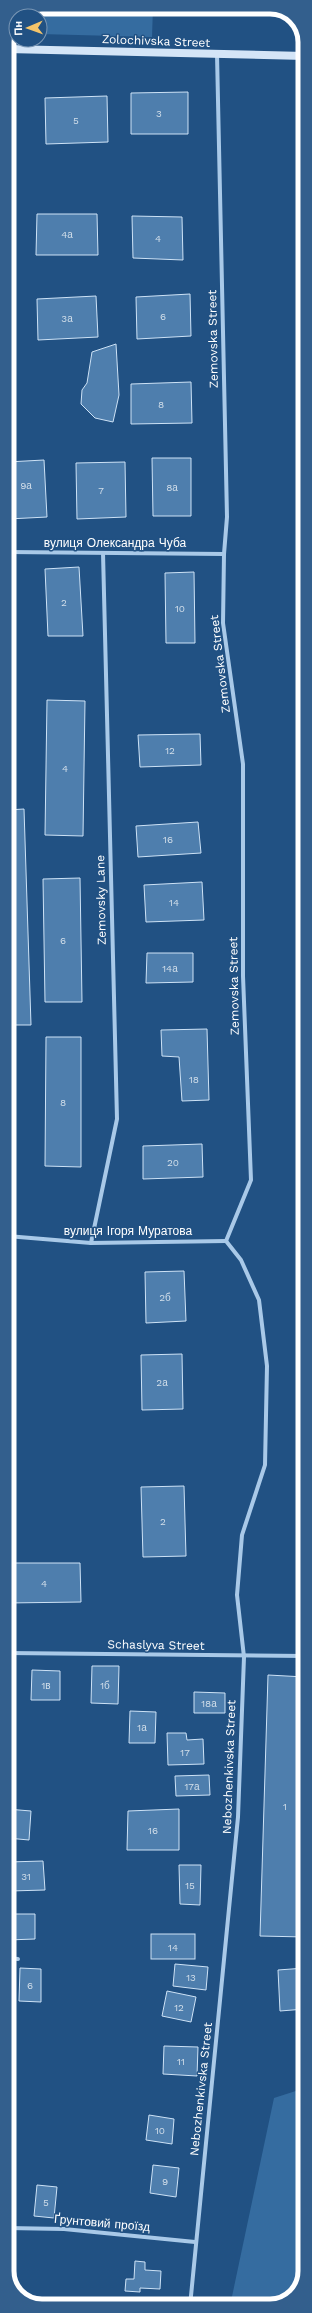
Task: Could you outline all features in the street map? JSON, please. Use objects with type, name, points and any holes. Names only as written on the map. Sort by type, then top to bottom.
[{"type":"street","name":"Zolochivska Street","points":[[14,49],[298,56]]},
{"type":"street","name":"Zemovska Street","points":[[217,54],[227,517],[224,554],[223,623],[243,764],[243,976],[251,1180],[226,1241]]},
{"type":"street","name":"вулиця Олександра Чуба","points":[[14,552],[224,554]]},
{"type":"street","name":"Zemovsky Lane","points":[[91,1243],[117,1120],[103,553]]},
{"type":"street","name":"вулиця Ігоря Муратова","points":[[14,1237],[91,1243],[226,1241]]},
{"type":"street","name":"Nebozhenkivska Street","points":[[191,2299],[238,1818],[244,1656],[237,1587],[242,1535],[265,1465],[268,1366],[259,1300],[241,1260],[226,1241]]},
{"type":"street","name":"Schaslyva Street","points":[[14,1653],[298,1656]]},
{"type":"street","name":"Ґрунтовий проїзд","points":[[14,2228],[64,2229],[195,2242]]},
{"type":"shaded area","points":[[48,14],[153,14],[152,37],[48,34]]},
{"type":"shaded area","points":[[298,2090],[297,2276],[291,2289],[287,2293],[277,2298],[231,2299],[274,2098]]},
{"type":"building","points":[[188,92],[188,134],[131,134],[131,93]]},
{"type":"building","points":[[107,96],[108,142],[46,144],[45,98]]},
{"type":"building","points":[[37,214],[97,214],[98,255],[36,255]]},
{"type":"building","points":[[132,216],[182,217],[183,260],[133,258]]},
{"type":"building","points":[[190,294],[191,336],[137,339],[136,297]]},
{"type":"building","points":[[96,296],[98,337],[38,340],[37,299]]},
{"type":"building","points":[[116,344],[119,395],[113,422],[95,418],[81,404],[82,390],[87,383],[92,352]]},
{"type":"building","points":[[191,382],[192,423],[131,424],[131,384]]},
{"type":"building","points":[[152,458],[191,458],[191,516],[153,516]]},
{"type":"building","points":[[44,460],[47,517],[14,519],[14,462]]},
{"type":"building","points":[[125,462],[126,517],[77,519],[76,463]]},
{"type":"building","points":[[79,567],[83,636],[48,636],[45,569]]},
{"type":"building","points":[[194,572],[195,643],[166,643],[165,573]]},
{"type":"building","points":[[47,700],[85,701],[83,836],[45,835]]},
{"type":"building","points":[[200,734],[201,765],[140,767],[138,735]]},
{"type":"building","points":[[24,809],[31,1025],[14,1025],[14,810]]},
{"type":"building","points":[[198,822],[201,853],[138,857],[136,826]]},
{"type":"building","points":[[80,878],[82,1002],[45,1002],[43,879]]},
{"type":"building","points":[[202,882],[204,920],[146,922],[144,885]]},
{"type":"building","points":[[147,953],[193,953],[193,982],[146,983]]},
{"type":"building","points":[[207,1029],[209,1100],[182,1101],[179,1057],[162,1056],[161,1030]]},
{"type":"building","points":[[46,1037],[81,1037],[81,1167],[45,1166]]},
{"type":"building","points":[[202,1144],[203,1177],[143,1179],[143,1146]]},
{"type":"building","points":[[184,1271],[186,1321],[146,1323],[145,1272]]},
{"type":"building","points":[[182,1354],[183,1409],[142,1410],[141,1355]]},
{"type":"building","points":[[184,1486],[186,1556],[143,1557],[141,1487]]},
{"type":"building","points":[[14,1563],[80,1563],[81,1602],[14,1603]]},
{"type":"building","points":[[92,1666],[119,1666],[118,1704],[91,1703]]},
{"type":"building","points":[[32,1670],[60,1671],[60,1700],[31,1700]]},
{"type":"building","points":[[268,1675],[298,1677],[298,1937],[260,1936]]},
{"type":"building","points":[[194,1692],[225,1693],[225,1713],[194,1713]]},
{"type":"building","points":[[130,1711],[156,1712],[155,1743],[129,1743]]},
{"type":"building","points":[[167,1733],[186,1733],[187,1740],[203,1739],[204,1764],[168,1765]]},
{"type":"building","points":[[209,1775],[210,1795],[176,1796],[175,1776]]},
{"type":"building","points":[[179,1809],[179,1850],[127,1850],[128,1811]]},
{"type":"building","points":[[14,1810],[31,1811],[29,1840],[14,1839]]},
{"type":"building","points":[[43,1861],[45,1890],[14,1891],[14,1862]]},
{"type":"building","points":[[179,1865],[201,1865],[200,1905],[180,1904]]},
{"type":"building","points":[[14,1914],[35,1914],[35,1939],[14,1940]]},
{"type":"building","points":[[151,1934],[195,1934],[195,1959],[151,1959]]},
{"type":"building","points":[[175,1964],[208,1967],[206,1990],[173,1986]]},
{"type":"building","points":[[20,1968],[41,1969],[41,2002],[19,2001]]},
{"type":"building","points":[[298,1969],[298,2010],[280,2011],[278,1970]]},
{"type":"building","points":[[167,1991],[196,1997],[191,2022],[162,2016]]},
{"type":"building","points":[[164,2046],[198,2047],[197,2076],[163,2074]]},
{"type":"building","points":[[149,2115],[174,2119],[172,2144],[146,2140]]},
{"type":"building","points":[[153,2165],[179,2168],[176,2197],[150,2193]]},
{"type":"building","points":[[37,2185],[57,2187],[54,2218],[34,2216]]},
{"type":"building","points":[[135,2261],[145,2262],[145,2270],[161,2271],[160,2289],[140,2288],[140,2292],[125,2291],[126,2279],[134,2279]]}]
